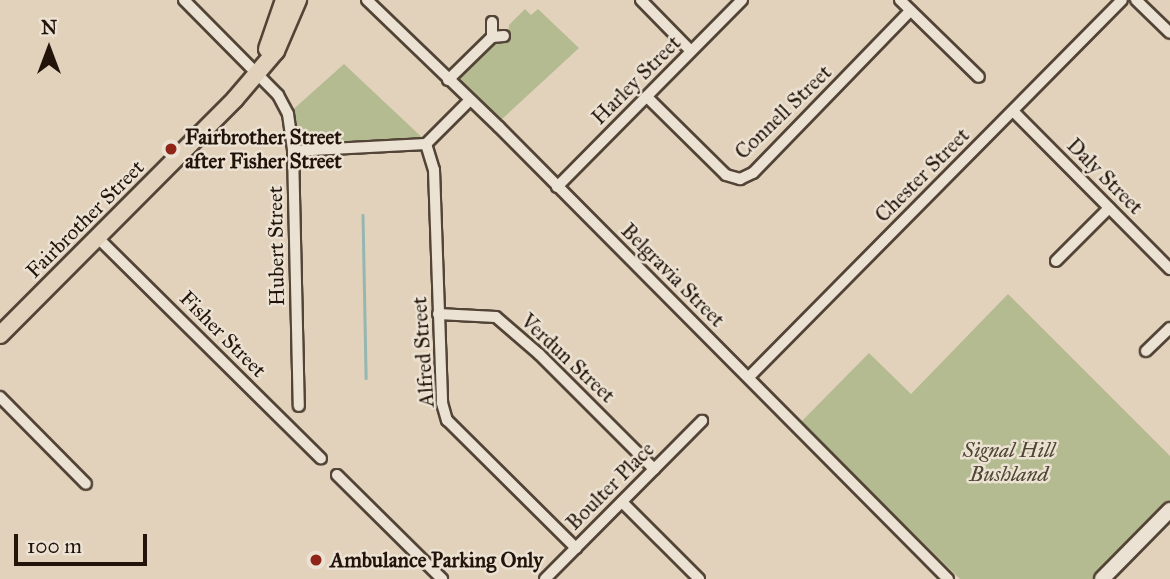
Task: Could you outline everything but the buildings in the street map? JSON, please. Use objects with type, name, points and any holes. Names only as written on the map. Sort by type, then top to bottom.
[{"type":"main road","points":[[257,73],[284,0]]},
{"type":"main road","name":"Fairbrother Street","points":[[0,335],[235,99],[281,41],[298,0]]},
{"type":"main road","points":[[1102,579],[1170,510]]},
{"type":"main road","points":[[1112,579],[1170,520]]},
{"type":"street","name":"Hubert Street","points":[[184,0],[283,103],[293,151],[299,406]]},
{"type":"street","name":"Belgravia Street","points":[[367,0],[470,100],[727,360],[749,377],[766,398],[948,579]]},
{"type":"street","points":[[641,0],[691,51]]},
{"type":"street","name":"Harley Street","points":[[557,187],[742,0]]},
{"type":"street","points":[[900,0],[979,77]]},
{"type":"street","name":"Chester Street","points":[[749,377],[1122,0]]},
{"type":"street","points":[[1136,0],[1170,33]]},
{"type":"street","name":"Connell Street","points":[[647,97],[726,175],[740,179],[753,173],[910,11]]},
{"type":"street","points":[[492,22],[492,37]]},
{"type":"street","points":[[448,79],[492,37],[504,36]]},
{"type":"street","points":[[293,151],[426,144],[470,100]]},
{"type":"street","name":"Daly Street","points":[[1013,111],[1170,269]]},
{"type":"street","name":"Alfred Street","points":[[426,144],[434,170],[442,403],[447,420],[576,548]]},
{"type":"street","points":[[1056,261],[1109,208]]},
{"type":"street","name":"Fisher Street","points":[[97,237],[321,459]]},
{"type":"street","name":"Verdun Street","points":[[438,314],[496,317],[539,354],[654,469]]},
{"type":"street","points":[[1146,351],[1170,328]]},
{"type":"street","points":[[0,397],[86,484]]},
{"type":"street","name":"Boulter Place","points":[[545,579],[702,421]]},
{"type":"street","points":[[337,475],[442,579]]},
{"type":"street","points":[[622,502],[699,579]]},
{"type":"green space","points":[[525,9],[531,15],[538,9],[579,48],[500,121],[460,81],[461,71],[492,42],[508,40],[509,25]]},
{"type":"green space","points":[[344,64],[428,143],[293,151],[288,114]]},
{"type":"green space","name":"Signal Hill Bushland","points":[[1008,294],[1170,456],[1170,502],[1092,579],[960,579],[801,422],[869,353],[911,394]]},
{"type":"waterway","points":[[363,215],[366,378]]},
{"type":"place","name":"Fairbrother Street after Fisher Street","points":[[171,149]]},
{"type":"place","name":"Ambulance Parking Only","points":[[316,560]]}]
